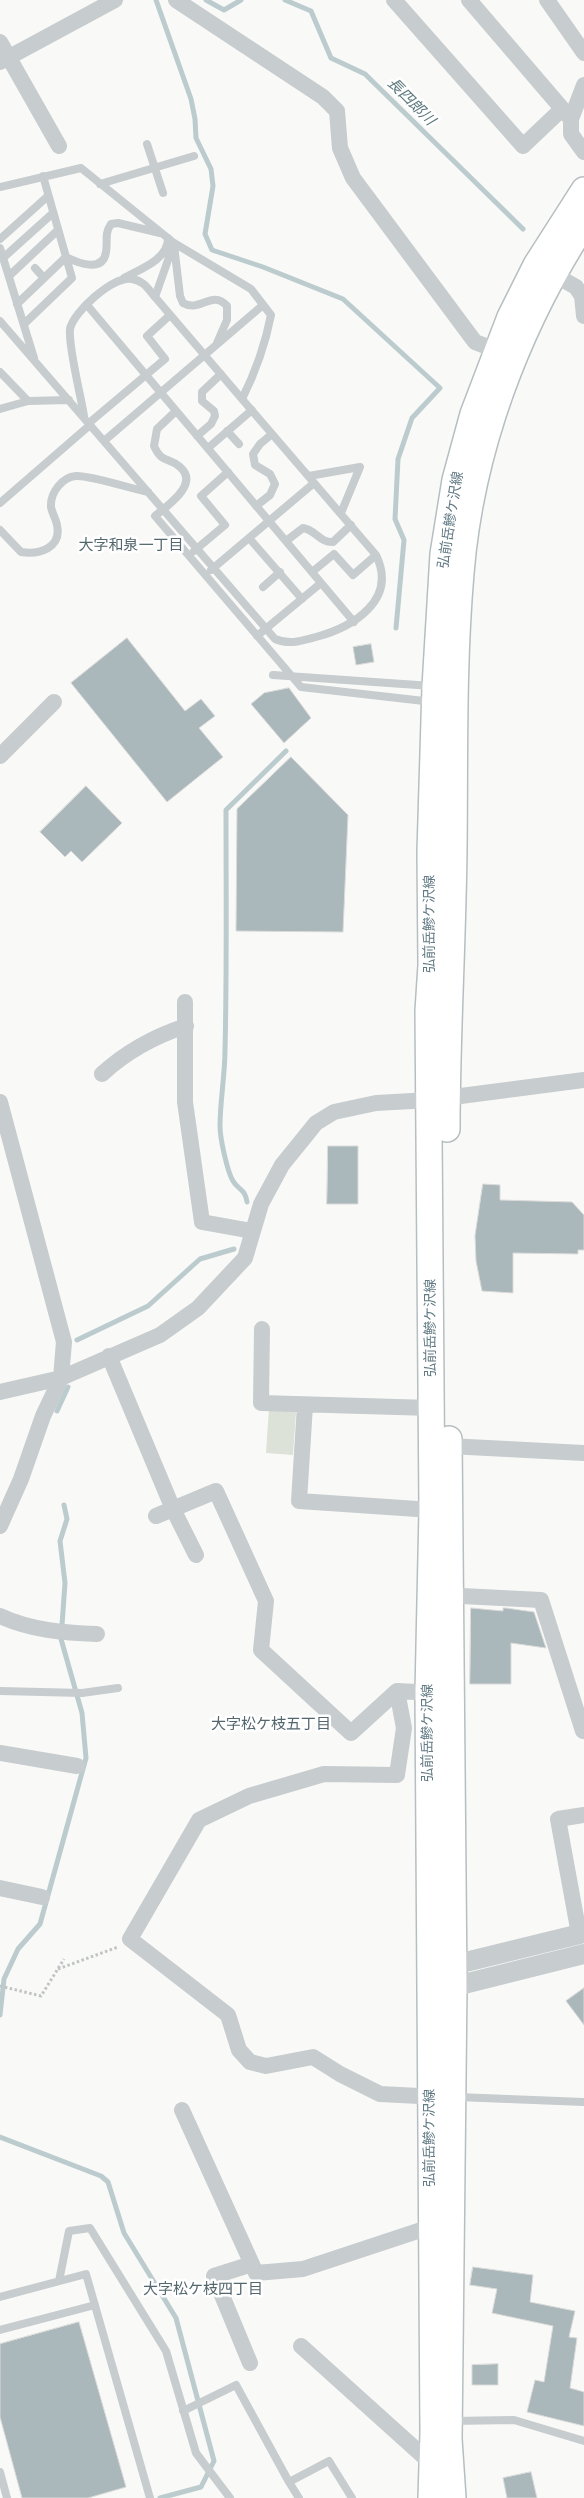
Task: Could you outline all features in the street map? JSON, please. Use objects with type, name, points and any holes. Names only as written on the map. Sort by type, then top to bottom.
[{"type":"main road","name":"弘前岳鰺ケ沢線","points":[[431,2498],[430,2227],[441,2097],[430,1981],[439,1694],[440,1595],[432,1510],[431,1408],[438,1098],[430,852],[445,695],[443,554],[455,480],[473,414],[505,353],[584,190]]},
{"type":"main road","points":[[545,269],[584,224]]},
{"type":"main road","points":[[438,1098],[449,1446],[440,1595]]},
{"type":"main road","points":[[439,1694],[454,1976],[441,2097],[449,2421],[453,2498]]},
{"type":"street","points":[[4,60],[88,6],[114,0]]},
{"type":"street","points":[[176,0],[323,97],[337,110],[340,148],[353,178],[475,342],[505,353]]},
{"type":"street","points":[[394,0],[523,146],[566,114],[584,85]]},
{"type":"street","points":[[469,0],[566,114],[571,134],[584,152]]},
{"type":"street","points":[[547,0],[584,53]]},
{"type":"street","points":[[0,42],[4,60],[59,146]]},
{"type":"street","points":[[545,269],[576,287],[582,296],[584,316]]},
{"type":"street","points":[[0,756],[54,702]]},
{"type":"street","points":[[186,1002],[185,1102],[202,1222],[252,1231]]},
{"type":"street","points":[[102,1074],[118,1059],[133,1050],[164,1033],[186,1026]]},
{"type":"street","points":[[0,1392],[62,1378],[160,1335],[198,1308],[245,1258],[261,1204],[282,1165],[316,1123],[334,1112],[376,1103],[438,1098],[584,1080]]},
{"type":"street","points":[[0,1526],[21,1479],[43,1416],[62,1378],[64,1342],[1,1109]]},
{"type":"street","points":[[262,1328],[261,1403],[431,1408]]},
{"type":"street","points":[[109,1356],[173,1509],[196,1555]]},
{"type":"street","points":[[305,1405],[299,1501],[432,1510]]},
{"type":"street","points":[[449,1446],[584,1453]]},
{"type":"street","points":[[156,1516],[216,1491],[266,1602],[261,1650],[350,1733],[397,1691],[439,1694]]},
{"type":"street","points":[[440,1595],[541,1600],[584,1731]]},
{"type":"street","points":[[0,1616],[15,1623],[52,1631],[97,1634]]},
{"type":"street","points":[[397,1691],[404,1728],[398,1775],[324,1774],[249,1796],[199,1820],[130,1939],[228,2014],[239,2050],[250,2062],[266,2066],[313,2057],[340,2074],[380,2094],[441,2097]]},
{"type":"street","points":[[0,1753],[77,1766]]},
{"type":"street","points":[[454,1976],[582,1933],[558,1819],[584,1815]]},
{"type":"street","points":[[0,1888],[42,1897]]},
{"type":"street","points":[[430,1981],[584,1954]]},
{"type":"street","points":[[182,2110],[256,2273],[303,2269],[430,2227]]},
{"type":"street","points":[[250,2363],[214,2276],[252,2264]]},
{"type":"street","points":[[301,2346],[432,2464]]},
{"type":"lane","points":[[148,144],[163,193]]},
{"type":"lane","points":[[100,184],[194,156]]},
{"type":"lane","points":[[0,187],[81,168],[168,238],[251,288],[271,315],[266,342],[258,367],[242,399]]},
{"type":"lane","points":[[24,324],[72,278],[43,176]]},
{"type":"lane","points":[[0,239],[48,196]]},
{"type":"lane","points":[[3,258],[53,213]]},
{"type":"lane","points":[[66,256],[84,265],[93,265],[101,262],[106,254],[106,231],[111,224],[118,223],[168,238]]},
{"type":"lane","points":[[9,276],[58,230]]},
{"type":"lane","points":[[88,422],[70,331],[72,320],[87,305],[120,280],[163,254],[168,245],[168,238]]},
{"type":"lane","points":[[156,297],[168,238]]},
{"type":"lane","points":[[168,238],[183,303],[196,307],[215,298],[219,299],[226,306],[228,320],[216,345]]},
{"type":"lane","points":[[0,248],[36,362]]},
{"type":"lane","points":[[17,304],[66,256]]},
{"type":"lane","points":[[35,268],[44,278]]},
{"type":"lane","points":[[0,321],[275,639],[285,643],[326,634],[354,622],[365,613],[380,590],[380,563],[376,555],[143,283],[131,278],[120,280]]},
{"type":"lane","points":[[87,305],[354,622]]},
{"type":"lane","points":[[104,441],[263,305]]},
{"type":"lane","points":[[0,504],[88,422],[166,359],[147,336],[170,315]]},
{"type":"lane","points":[[0,372],[28,401]]},
{"type":"lane","points":[[197,436],[211,424],[215,416],[214,412],[202,401],[202,392],[221,374]]},
{"type":"lane","points":[[0,409],[28,401],[69,400]]},
{"type":"lane","points":[[208,448],[252,410]]},
{"type":"lane","points":[[176,411],[157,429],[154,446],[161,459],[180,467],[185,473],[186,482],[181,494],[155,516],[301,687],[445,695]]},
{"type":"lane","points":[[227,431],[239,444]]},
{"type":"lane","points":[[256,506],[270,495],[275,484],[270,474],[255,465],[254,454],[260,444],[272,434]]},
{"type":"lane","points":[[205,575],[269,521],[311,480],[360,467],[341,513]]},
{"type":"lane","points":[[188,555],[225,524],[201,496],[228,472]]},
{"type":"lane","points":[[0,530],[21,552],[41,553],[51,546],[58,527],[51,507],[53,495],[60,484],[76,476],[148,492]]},
{"type":"lane","points":[[286,541],[303,528],[313,531],[323,541],[333,542],[351,525]]},
{"type":"lane","points":[[249,538],[302,599]]},
{"type":"lane","points":[[312,572],[334,554],[353,575],[376,555]]},
{"type":"lane","points":[[263,587],[280,572]]},
{"type":"lane","points":[[257,636],[321,583]]},
{"type":"lane","points":[[273,675],[445,695]]},
{"type":"lane","points":[[0,1691],[82,1693],[118,1688]]},
{"type":"lane","points":[[441,2097],[584,2102]]},
{"type":"lane","points":[[60,2281],[70,2231],[90,2228],[166,2351],[186,2410],[196,2453],[230,2498]]},
{"type":"lane","points":[[0,2297],[86,2274],[150,2498]]},
{"type":"lane","points":[[0,2330],[95,2305]]},
{"type":"lane","points":[[186,2410],[236,2385],[299,2498]]},
{"type":"lane","points":[[449,2421],[514,2420],[584,2441]]},
{"type":"lane","points":[[289,2482],[329,2461],[352,2498]]},
{"type":"lane","points":[[0,2472],[7,2498]]},
{"type":"path","points":[[58,1970],[112,1951],[130,1939]]},
{"type":"path","points":[[0,1986],[41,1996],[64,1959]]},
{"type":"shaded area","points":[[269,1409],[296,1412],[293,1455],[266,1453]]},
{"type":"building","points":[[127,638],[185,711],[201,699],[215,716],[199,728],[223,757],[167,802],[71,683]]},
{"type":"building","points":[[371,644],[374,662],[356,665],[353,647]]},
{"type":"building","points":[[289,688],[311,718],[284,743],[251,704],[264,693]]},
{"type":"building","points":[[291,757],[348,815],[343,932],[236,931],[237,809]]},
{"type":"building","points":[[86,786],[122,823],[82,862],[71,851],[65,857],[40,832]]},
{"type":"building","points":[[328,1146],[358,1146],[358,1204],[327,1204]]},
{"type":"building","points":[[483,1184],[500,1185],[500,1200],[572,1202],[584,1215],[584,1250],[578,1250],[578,1254],[513,1253],[513,1293],[482,1291],[476,1261],[475,1236]]},
{"type":"building","points":[[471,1608],[503,1611],[503,1608],[506,1608],[534,1612],[546,1648],[511,1643],[511,1684],[470,1684]]},
{"type":"building","points":[[584,1988],[584,2025],[566,2001]]},
{"type":"building","points":[[473,2267],[533,2275],[530,2302],[575,2311],[569,2337],[577,2338],[570,2388],[584,2392],[584,2426],[527,2412],[535,2380],[544,2382],[553,2326],[492,2313],[497,2289],[470,2285]]},
{"type":"building","points":[[79,2322],[126,2487],[88,2498],[22,2498],[0,2417],[0,2344]]},
{"type":"building","points":[[498,2364],[498,2385],[472,2385],[472,2365]]},
{"type":"building","points":[[531,2472],[537,2498],[507,2498],[503,2478]]},
{"type":"waterway","points":[[156,0],[191,99],[196,138],[211,169],[213,186],[205,234],[212,250],[263,267],[343,299],[440,388],[412,418],[398,459],[395,519],[404,540],[396,628]]},
{"type":"waterway","name":"長四郎川","points":[[206,0],[224,10],[241,0]]},
{"type":"waterway","name":"長四郎川","points":[[285,0],[311,11],[331,58],[365,74],[523,229]]},
{"type":"waterway","points":[[247,1202],[245,1194],[235,1184],[228,1170],[220,1126],[226,1020],[226,810],[286,751]]},
{"type":"waterway","points":[[77,1340],[148,1306],[200,1259],[234,1249]]},
{"type":"waterway","points":[[57,1411],[68,1387]]},
{"type":"waterway","points":[[0,2015],[4,1979],[18,1949],[40,1924],[86,1758],[82,1713],[61,1639],[65,1583],[60,1541],[67,1519],[64,1505]]},
{"type":"waterway","points":[[0,2137],[101,2176],[108,2182],[124,2233],[176,2318],[214,2461],[201,2487],[160,2498]]},
{"type":"district","name":"大字和泉一丁目","points":[[131,546]]},
{"type":"district","name":"大字松ケ枝五丁目","points":[[271,1725]]},
{"type":"district","name":"大字松ケ枝四丁目","points":[[203,2290]]}]
